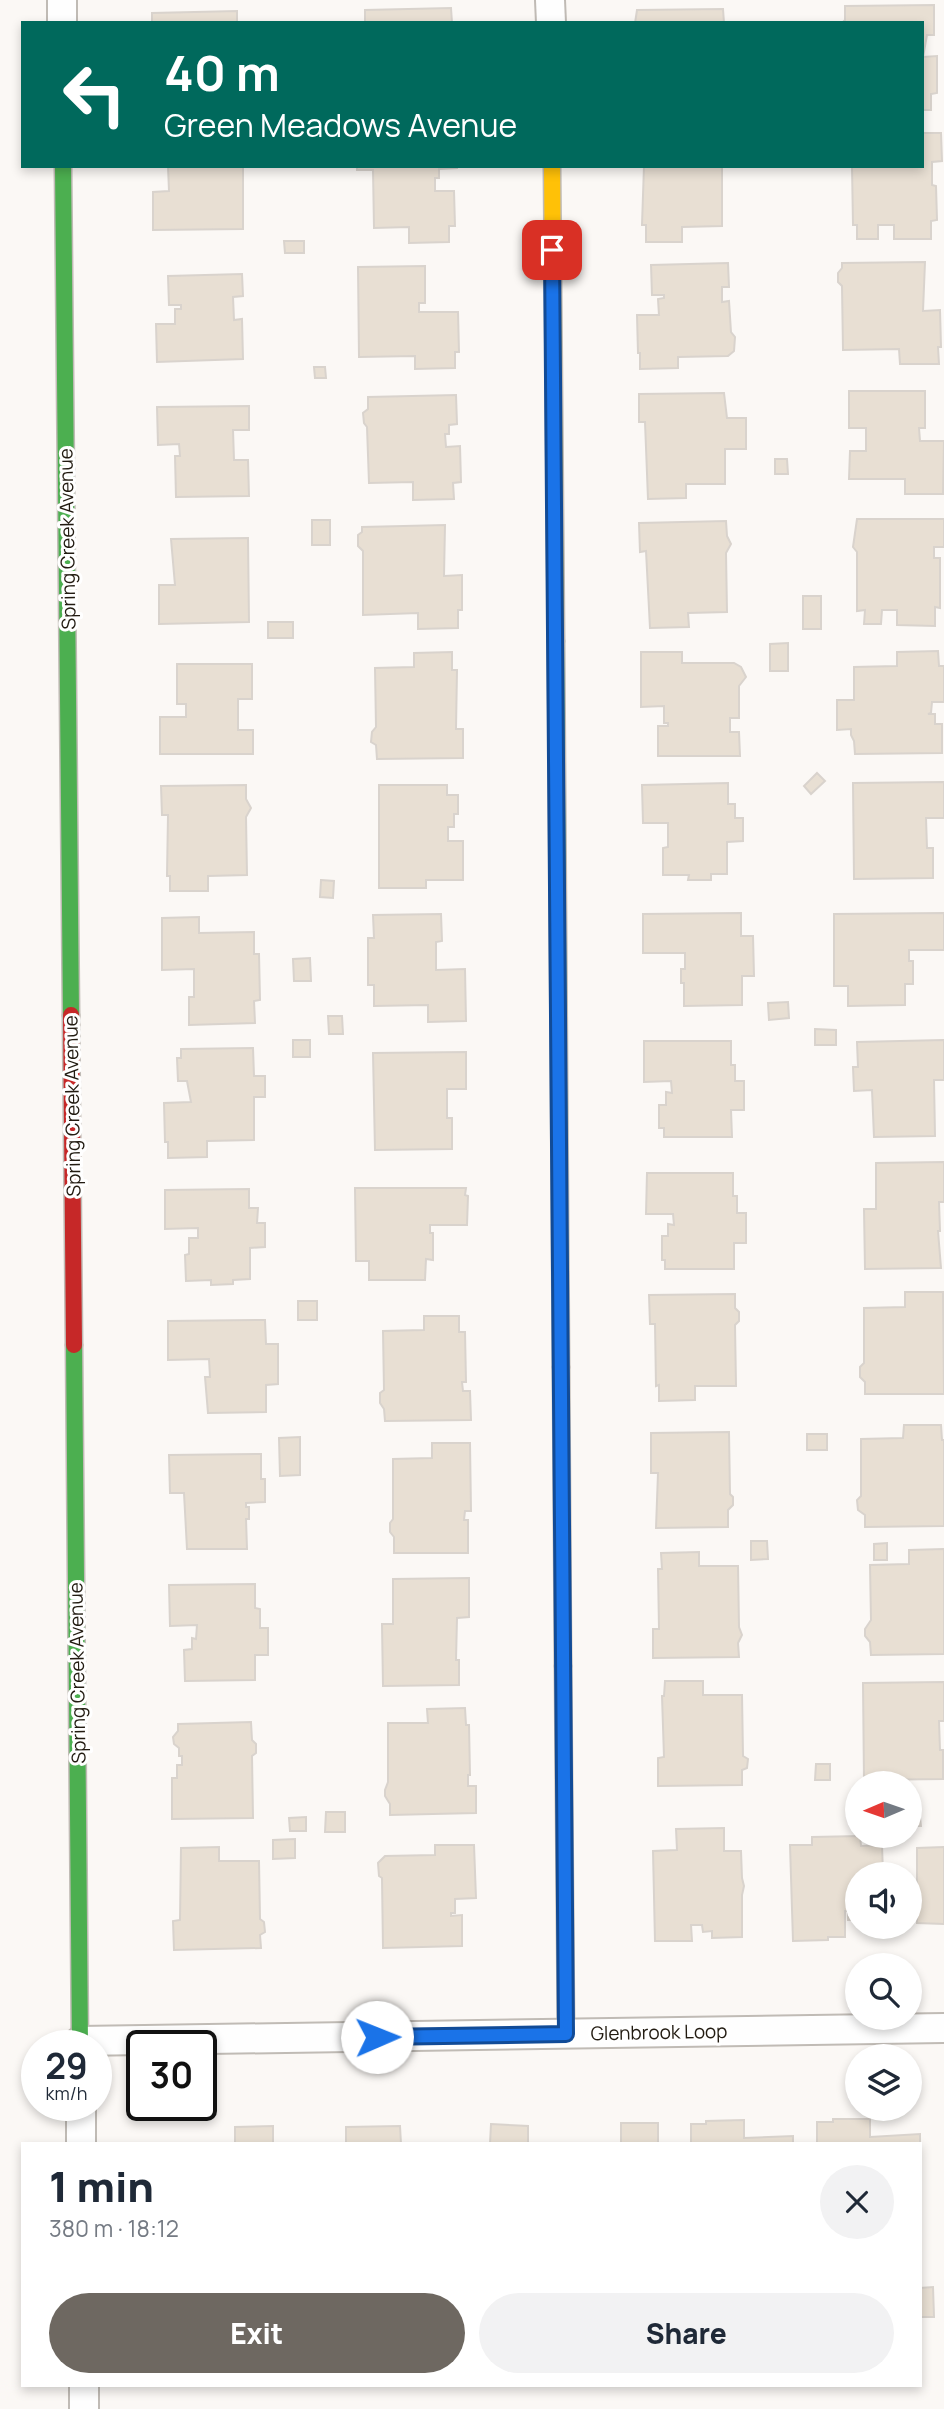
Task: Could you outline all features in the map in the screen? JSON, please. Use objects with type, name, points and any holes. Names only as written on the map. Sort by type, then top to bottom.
[{"type":"street","points":[[62,0],[62,21]]},
{"type":"street","points":[[550,0],[551,21]]},
{"type":"street","name":"Spring Creek Avenue","points":[[63,168],[80,2030]]},
{"type":"street","points":[[552,168],[566,2034]]},
{"type":"street","name":"Glenbrook Loop","points":[[112,2042],[944,2028]]},
{"type":"street","points":[[81,2121],[81,2142]]},
{"type":"street","points":[[84,2387],[84,2409]]},
{"type":"building","points":[[934,5],[934,35],[927,35],[924,52],[924,21],[844,21],[845,6]]},
{"type":"building","points":[[451,8],[452,21],[365,21],[365,10]]},
{"type":"building","points":[[723,9],[724,21],[635,21],[637,10]]},
{"type":"building","points":[[237,11],[237,21],[152,21],[152,13]]},
{"type":"building","points":[[937,56],[937,93],[931,94],[931,110],[924,110],[924,57]]},
{"type":"building","points":[[924,133],[941,133],[942,161],[932,162],[937,220],[931,221],[931,239],[894,239],[894,225],[878,225],[878,239],[857,239],[857,225],[853,225],[852,168],[924,168]]},
{"type":"building","points":[[168,168],[243,168],[243,229],[153,230],[153,192],[169,191]]},
{"type":"building","points":[[457,168],[439,169],[439,178],[435,178],[435,191],[454,191],[455,226],[449,226],[449,242],[409,243],[409,227],[374,228],[373,170],[357,170]]},
{"type":"building","points":[[644,168],[722,168],[722,226],[682,227],[682,242],[646,242],[646,225],[642,225]]},
{"type":"building","points":[[284,241],[304,241],[304,253],[285,253]]},
{"type":"building","points":[[925,262],[923,311],[940,310],[939,364],[900,364],[899,349],[843,350],[842,286],[838,282],[842,263]]},
{"type":"building","points":[[728,263],[729,287],[722,287],[722,302],[729,301],[731,332],[735,337],[734,351],[728,356],[678,357],[678,368],[640,369],[637,315],[659,315],[658,299],[664,298],[664,295],[652,295],[651,265]]},
{"type":"building","points":[[425,266],[425,303],[419,303],[419,312],[458,312],[459,352],[455,352],[455,368],[415,369],[415,356],[359,357],[358,267]]},
{"type":"building","points":[[242,274],[243,296],[233,297],[234,320],[242,319],[243,359],[157,362],[156,324],[175,324],[175,309],[181,309],[181,305],[169,305],[168,276]]},
{"type":"building","points":[[314,367],[325,367],[326,378],[315,378]]},
{"type":"building","points":[[849,391],[925,391],[925,428],[919,428],[920,441],[944,441],[943,494],[905,494],[905,479],[849,479],[850,451],[866,451],[866,428],[849,428]]},
{"type":"building","points":[[724,393],[727,418],[746,418],[746,449],[725,449],[725,484],[686,484],[686,498],[648,499],[645,422],[639,422],[639,394]]},
{"type":"building","points":[[456,395],[457,424],[449,425],[449,434],[445,434],[446,447],[460,446],[461,482],[453,483],[454,499],[413,500],[413,482],[369,483],[367,427],[363,413],[368,409],[368,397]]},
{"type":"building","points":[[249,406],[249,430],[233,430],[234,460],[248,460],[249,496],[176,497],[175,456],[180,456],[179,444],[158,445],[157,407]]},
{"type":"building","points":[[775,459],[787,459],[788,474],[775,474]]},
{"type":"building","points":[[857,519],[944,519],[944,547],[934,547],[934,558],[940,558],[940,608],[935,607],[935,626],[897,625],[897,610],[882,610],[881,624],[864,624],[865,610],[857,611],[857,552],[853,547]]},
{"type":"building","points":[[312,520],[330,520],[330,545],[312,545]]},
{"type":"building","points":[[726,521],[727,536],[731,544],[726,553],[727,612],[688,613],[689,627],[650,628],[646,551],[640,552],[639,523]]},
{"type":"building","points":[[445,525],[444,576],[462,575],[462,610],[458,610],[458,628],[418,629],[418,613],[363,615],[363,551],[358,546],[358,535],[362,532],[362,527]]},
{"type":"building","points":[[248,538],[249,622],[159,624],[159,585],[175,585],[171,539]]},
{"type":"building","points":[[803,596],[821,596],[821,629],[803,629]]},
{"type":"building","points":[[268,622],[293,622],[293,638],[268,638]]},
{"type":"building","points":[[788,643],[788,671],[770,671],[770,644]]},
{"type":"building","points":[[938,651],[939,666],[944,666],[944,702],[932,702],[931,713],[928,714],[935,714],[935,724],[942,724],[942,753],[855,754],[851,729],[837,730],[837,700],[854,700],[854,667],[897,666],[897,652]]},
{"type":"building","points":[[452,652],[452,670],[457,670],[456,729],[463,729],[463,758],[377,759],[376,745],[371,742],[372,732],[376,727],[375,668],[414,667],[414,653]]},
{"type":"building","points":[[641,652],[682,652],[682,663],[734,663],[741,667],[746,677],[739,686],[739,718],[730,718],[730,732],[739,732],[740,756],[658,756],[658,726],[668,726],[668,723],[664,723],[664,706],[641,707]]},
{"type":"building","points":[[177,664],[252,664],[252,699],[238,699],[238,730],[253,730],[253,754],[160,754],[160,717],[186,717],[186,704],[177,704]]},
{"type":"building","points":[[817,773],[825,781],[811,794],[804,786]]},
{"type":"building","points":[[944,782],[944,818],[926,818],[927,848],[933,848],[933,878],[854,879],[853,783]]},
{"type":"building","points":[[728,783],[728,804],[735,804],[735,818],[743,818],[743,841],[727,842],[727,874],[711,874],[711,880],[688,880],[689,875],[663,875],[663,848],[668,847],[668,823],[643,823],[642,785]]},
{"type":"building","points":[[246,785],[246,799],[251,808],[246,817],[247,875],[208,876],[208,891],[170,891],[170,876],[167,876],[168,815],[162,815],[161,786]]},
{"type":"building","points":[[379,785],[447,785],[447,795],[458,795],[458,814],[454,814],[454,827],[448,827],[448,841],[463,841],[463,880],[426,880],[426,888],[379,888]]},
{"type":"building","points":[[321,880],[334,881],[333,898],[320,897]]},
{"type":"building","points":[[741,913],[741,936],[753,936],[754,976],[742,976],[742,1005],[684,1006],[681,969],[685,969],[685,953],[643,953],[643,914]]},
{"type":"building","points":[[944,913],[944,950],[909,950],[909,961],[913,961],[913,984],[905,984],[905,1005],[848,1006],[848,986],[834,986],[834,914]]},
{"type":"building","points":[[441,914],[442,941],[436,942],[436,970],[465,969],[466,1021],[428,1022],[428,1005],[374,1006],[374,985],[368,985],[368,938],[374,938],[373,915]]},
{"type":"building","points":[[199,917],[199,933],[254,932],[254,954],[259,954],[260,1000],[254,1001],[255,1023],[189,1025],[189,997],[194,997],[194,969],[162,970],[162,918]]},
{"type":"building","points":[[310,958],[311,981],[294,981],[293,959]]},
{"type":"building","points":[[788,1002],[789,1018],[769,1020],[768,1003]]},
{"type":"building","points":[[328,1016],[342,1016],[343,1034],[329,1034]]},
{"type":"building","points":[[815,1029],[836,1030],[836,1045],[815,1045]]},
{"type":"building","points":[[293,1040],[310,1040],[310,1057],[293,1057]]},
{"type":"building","points":[[944,1040],[944,1080],[934,1080],[935,1136],[874,1137],[872,1090],[854,1091],[853,1067],[858,1067],[857,1042]]},
{"type":"building","points":[[644,1041],[731,1041],[731,1065],[735,1065],[735,1081],[744,1081],[744,1110],[731,1110],[732,1137],[664,1137],[664,1128],[659,1128],[659,1105],[666,1105],[666,1092],[672,1093],[671,1081],[644,1082]]},
{"type":"building","points":[[253,1048],[254,1076],[265,1076],[265,1097],[254,1097],[254,1140],[207,1141],[207,1157],[168,1158],[164,1103],[191,1102],[187,1081],[178,1081],[177,1058],[181,1058],[181,1049]]},
{"type":"building","points":[[466,1052],[466,1089],[447,1089],[447,1118],[452,1118],[452,1149],[375,1150],[373,1053]]},
{"type":"building","points":[[944,1162],[944,1202],[939,1202],[938,1231],[941,1268],[865,1269],[864,1209],[876,1209],[876,1163]]},
{"type":"building","points":[[647,1173],[733,1173],[733,1196],[737,1196],[737,1213],[746,1213],[746,1243],[734,1243],[734,1269],[665,1269],[665,1260],[662,1260],[662,1236],[668,1236],[668,1224],[674,1225],[673,1214],[646,1214]]},
{"type":"building","points":[[355,1188],[466,1188],[467,1225],[430,1225],[430,1233],[433,1233],[433,1260],[426,1259],[425,1280],[369,1280],[369,1261],[356,1261]]},
{"type":"building","points":[[249,1189],[249,1208],[258,1208],[257,1223],[265,1223],[265,1247],[250,1248],[250,1279],[233,1280],[233,1284],[211,1285],[211,1280],[186,1281],[185,1255],[189,1254],[189,1238],[198,1238],[198,1228],[165,1229],[165,1190]]},
{"type":"building","points":[[905,1292],[943,1292],[944,1394],[865,1394],[865,1382],[860,1377],[860,1367],[864,1363],[864,1308],[905,1307]]},
{"type":"building","points":[[735,1294],[735,1308],[739,1312],[739,1321],[735,1325],[736,1386],[695,1386],[695,1400],[659,1401],[659,1385],[656,1386],[655,1324],[650,1324],[649,1295]]},
{"type":"building","points":[[298,1301],[317,1301],[317,1320],[298,1320]]},
{"type":"building","points":[[424,1316],[459,1316],[459,1332],[465,1332],[466,1382],[462,1382],[463,1391],[470,1391],[471,1420],[385,1421],[384,1409],[380,1403],[380,1393],[384,1390],[383,1331],[424,1330]]},
{"type":"building","points":[[265,1320],[266,1344],[278,1344],[278,1384],[266,1385],[266,1412],[208,1413],[205,1377],[210,1377],[209,1359],[168,1360],[168,1321]]},
{"type":"building","points":[[904,1425],[941,1425],[944,1440],[944,1526],[865,1527],[865,1515],[858,1510],[857,1500],[861,1496],[861,1439],[903,1438]]},
{"type":"building","points":[[729,1432],[730,1494],[733,1497],[733,1505],[728,1510],[728,1527],[656,1528],[658,1473],[651,1473],[651,1433]]},
{"type":"building","points":[[807,1434],[827,1434],[827,1450],[807,1450]]},
{"type":"building","points":[[300,1437],[300,1475],[280,1476],[279,1438]]},
{"type":"building","points":[[432,1443],[470,1443],[471,1511],[465,1511],[464,1520],[468,1520],[468,1553],[394,1553],[394,1537],[390,1532],[393,1519],[393,1459],[432,1458]]},
{"type":"building","points":[[261,1454],[265,1502],[246,1503],[246,1507],[249,1507],[249,1519],[246,1519],[247,1549],[187,1549],[184,1493],[170,1493],[169,1455]]},
{"type":"building","points":[[751,1541],[767,1541],[768,1559],[751,1560]]},
{"type":"building","points":[[887,1543],[887,1560],[874,1560],[874,1544]]},
{"type":"building","points":[[944,1549],[944,1654],[871,1655],[870,1642],[865,1636],[865,1629],[871,1620],[870,1565],[909,1564],[909,1550]]},
{"type":"building","points":[[699,1552],[699,1566],[738,1566],[739,1627],[742,1635],[738,1643],[739,1657],[653,1658],[653,1629],[659,1629],[658,1569],[662,1569],[661,1553]]},
{"type":"building","points":[[469,1578],[469,1617],[457,1618],[456,1660],[459,1660],[459,1685],[383,1686],[382,1624],[393,1624],[393,1579]]},
{"type":"building","points":[[255,1584],[255,1608],[260,1609],[260,1628],[268,1628],[268,1655],[255,1655],[255,1680],[185,1681],[184,1650],[192,1649],[192,1638],[196,1639],[197,1625],[170,1626],[169,1585]]},
{"type":"building","points":[[665,1681],[703,1681],[703,1695],[742,1695],[743,1756],[748,1759],[747,1768],[742,1770],[742,1785],[658,1786],[658,1758],[664,1757],[662,1696]]},
{"type":"building","points":[[944,1682],[944,1721],[939,1721],[943,1779],[922,1779],[922,1771],[864,1771],[863,1683]]},
{"type":"building","points":[[465,1708],[466,1725],[469,1725],[468,1786],[476,1786],[476,1813],[390,1815],[390,1804],[385,1796],[388,1782],[388,1723],[428,1723],[427,1709]]},
{"type":"building","points":[[251,1722],[252,1740],[256,1744],[256,1753],[252,1756],[253,1818],[172,1819],[172,1778],[177,1778],[177,1765],[182,1765],[182,1756],[179,1756],[179,1748],[174,1744],[173,1737],[178,1731],[178,1724]]},
{"type":"building","points":[[816,1764],[830,1764],[830,1780],[815,1780]]},
{"type":"building","points":[[326,1812],[345,1812],[345,1832],[325,1832]]},
{"type":"building","points":[[306,1817],[306,1831],[290,1831],[289,1818]]},
{"type":"building","points":[[724,1828],[724,1851],[741,1851],[744,1886],[742,1937],[712,1938],[712,1931],[703,1932],[702,1925],[691,1925],[692,1941],[655,1941],[653,1851],[677,1850],[676,1829]]},
{"type":"building","points":[[845,1836],[845,1848],[882,1848],[883,1862],[845,1862],[845,1937],[793,1941],[790,1845],[812,1845],[812,1837]]},
{"type":"building","points":[[295,1839],[295,1858],[273,1859],[273,1840]]},
{"type":"building","points":[[435,1845],[474,1845],[476,1898],[455,1899],[455,1913],[451,1913],[451,1916],[462,1915],[462,1946],[383,1948],[382,1878],[379,1876],[378,1863],[385,1856],[435,1855]]},
{"type":"building","points":[[219,1847],[219,1861],[259,1861],[260,1919],[264,1922],[265,1932],[260,1935],[261,1948],[174,1950],[173,1921],[180,1920],[181,1848]]},
{"type":"building","points":[[944,1847],[944,1924],[922,1923],[922,1862],[917,1862],[917,1848]]},
{"type":"building","points":[[833,2119],[870,2121],[870,2137],[920,2134],[920,2142],[817,2142],[817,2122],[833,2122]]},
{"type":"building","points":[[744,2120],[744,2138],[793,2136],[793,2142],[691,2142],[691,2124],[706,2124],[706,2121]]},
{"type":"building","points":[[621,2123],[658,2123],[658,2142],[621,2142]]},
{"type":"building","points":[[491,2124],[528,2126],[528,2142],[490,2142]]},
{"type":"building","points":[[273,2126],[273,2142],[235,2142],[235,2127]]},
{"type":"building","points":[[400,2126],[401,2142],[346,2142],[346,2127]]},
{"type":"building","points":[[933,2287],[934,2317],[922,2317],[922,2288]]},
{"type":"traffic: fast","points":[[63,168],[71,1015]]},
{"type":"traffic: fast","points":[[556,641],[561,1367]]},
{"type":"traffic: fast","points":[[74,1345],[80,2030]]},
{"type":"traffic: fast","points":[[563,1666],[566,2034]]},
{"type":"traffic: slow","points":[[552,168],[556,641]]},
{"type":"traffic: jam","points":[[71,1015],[74,1345]]},
{"type":"traffic: jam","points":[[561,1367],[563,1666]]},
{"type":"route","points":[[377,2037],[566,2034],[552,250]]}]
